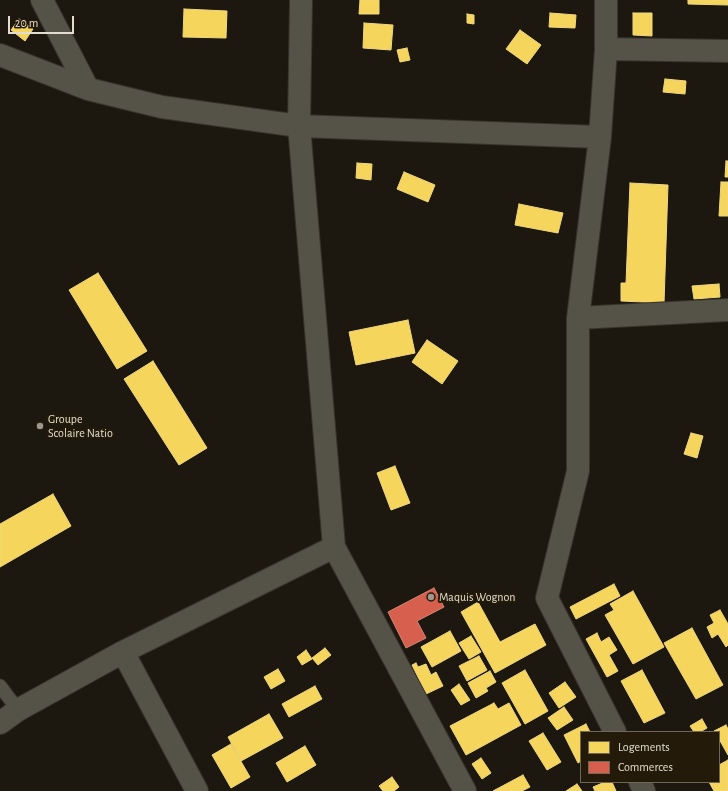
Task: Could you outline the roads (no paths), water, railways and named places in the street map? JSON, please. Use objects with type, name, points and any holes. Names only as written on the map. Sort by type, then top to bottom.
[{"type":"street","points":[[42,0],[88,89]]},
{"type":"street","points":[[300,0],[299,126],[334,548],[465,791]]},
{"type":"street","points":[[606,0],[606,49],[600,137],[578,318],[578,471],[547,598],[614,731]]},
{"type":"street","points":[[606,49],[728,51]]},
{"type":"street","points":[[0,55],[88,89],[162,107],[299,126],[600,137]]},
{"type":"street","points":[[578,318],[728,310]]},
{"type":"street","points":[[0,723],[18,710],[123,652],[334,548]]},
{"type":"street","points":[[123,652],[197,791]]},
{"type":"lane","points":[[0,686],[18,710]]},
{"type":"place","name":"Groupe Scolaire Natio","points":[[40,426]]},
{"type":"place","name":"Maquis Wognon","points":[[431,597]]}]
